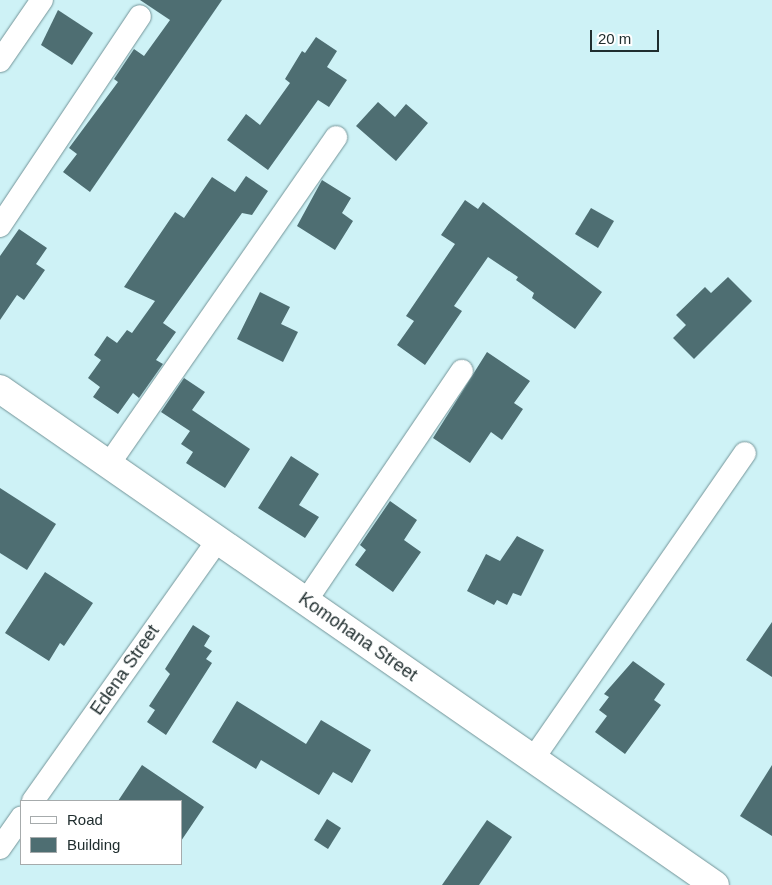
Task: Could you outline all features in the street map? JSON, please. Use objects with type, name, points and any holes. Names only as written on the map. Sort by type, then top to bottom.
[{"type":"street","points":[[0,62],[42,0]]},
{"type":"street","points":[[0,226],[140,16]]},
{"type":"street","points":[[109,464],[336,137]]},
{"type":"street","points":[[306,601],[462,372]]},
{"type":"street","name":"Komohana Street","points":[[0,389],[715,885]]},
{"type":"street","points":[[533,759],[745,453]]},
{"type":"street","name":"Edena Street","points":[[34,800],[218,540]]},
{"type":"street","points":[[0,848],[20,819]]},
{"type":"building","points":[[140,0],[222,0],[90,192],[63,172],[77,154],[69,148],[118,82],[114,79],[134,49],[144,56],[170,20]]},
{"type":"building","points":[[58,10],[93,33],[72,65],[41,45]]},
{"type":"building","points":[[316,37],[337,51],[327,67],[347,80],[329,107],[318,100],[268,170],[227,140],[246,114],[260,125],[290,83],[285,79],[302,51],[305,53]]},
{"type":"building","points":[[378,102],[395,117],[406,104],[428,123],[396,161],[356,126]]},
{"type":"building","points":[[246,176],[268,191],[252,215],[242,213],[163,323],[176,332],[156,360],[163,364],[139,398],[133,393],[118,414],[93,397],[100,387],[88,378],[101,360],[94,355],[107,336],[117,343],[127,330],[132,333],[155,301],[124,287],[175,212],[184,218],[212,177],[235,192]]},
{"type":"building","points":[[322,180],[351,198],[342,213],[353,221],[335,250],[297,226]]},
{"type":"building","points":[[465,200],[478,209],[483,202],[602,292],[575,329],[532,298],[534,293],[516,280],[518,277],[488,257],[454,306],[462,311],[425,365],[397,345],[414,321],[406,316],[455,244],[441,235]]},
{"type":"building","points":[[591,208],[614,221],[598,248],[575,234]]},
{"type":"building","points":[[19,229],[47,248],[36,264],[45,270],[24,300],[17,295],[0,320],[0,256]]},
{"type":"building","points":[[728,277],[752,301],[694,359],[673,338],[686,325],[676,315],[705,287],[711,293]]},
{"type":"building","points":[[260,292],[290,307],[281,324],[298,332],[283,362],[237,339]]},
{"type":"building","points":[[487,352],[530,381],[514,403],[523,409],[502,440],[491,432],[470,463],[433,438]]},
{"type":"building","points":[[184,378],[205,392],[192,410],[250,449],[225,488],[186,463],[193,452],[181,444],[190,431],[161,412]]},
{"type":"building","points":[[291,456],[319,474],[299,505],[319,517],[305,538],[258,508]]},
{"type":"building","points":[[0,488],[56,524],[27,570],[0,553]]},
{"type":"building","points":[[390,501],[417,520],[404,540],[421,552],[393,592],[355,565],[366,550],[360,545]]},
{"type":"building","points":[[517,536],[544,550],[521,596],[513,593],[507,605],[497,600],[494,605],[467,591],[486,554],[500,561]]},
{"type":"building","points":[[45,572],[93,603],[64,646],[60,643],[49,661],[5,633]]},
{"type":"building","points":[[772,622],[772,677],[746,660]]},
{"type":"building","points":[[193,625],[210,636],[204,646],[212,651],[206,659],[212,663],[166,735],[147,722],[155,710],[149,706],[170,674],[165,669]]},
{"type":"building","points":[[633,661],[665,684],[654,700],[661,705],[625,754],[595,732],[607,716],[599,710],[609,697],[604,694]]},
{"type":"building","points":[[237,701],[306,744],[321,720],[371,750],[352,783],[333,772],[319,795],[261,760],[256,769],[212,742]]},
{"type":"building","points":[[142,765],[204,807],[182,840],[182,800],[119,800]]},
{"type":"building","points":[[772,765],[772,836],[740,816]]},
{"type":"building","points":[[327,819],[341,828],[328,849],[314,840]]},
{"type":"building","points":[[487,820],[512,837],[479,885],[442,885]]}]
